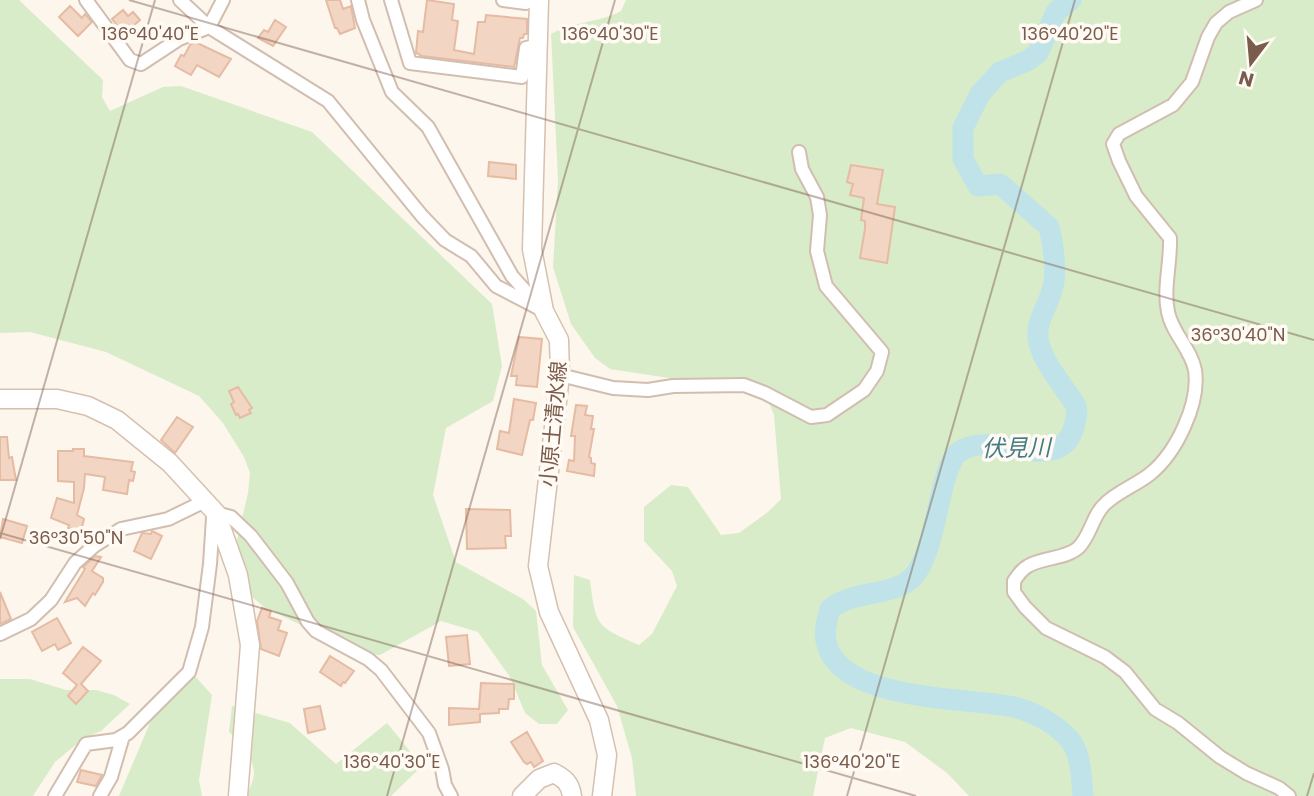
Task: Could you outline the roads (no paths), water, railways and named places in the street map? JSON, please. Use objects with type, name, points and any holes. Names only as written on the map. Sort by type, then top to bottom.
[{"type":"main road","name":"小原土清水線","points":[[538,0],[531,249],[544,311],[559,340],[559,375],[538,566],[549,612],[599,720],[607,755],[602,796]]},
{"type":"main road","points":[[0,399],[57,399],[88,406],[117,420],[170,463],[210,507],[238,575],[250,645],[238,796]]},
{"type":"main road","points":[[522,796],[538,779],[554,773],[570,786],[572,796]]},
{"type":"street","points":[[86,0],[130,60],[141,64],[179,39],[209,27],[223,0]]},
{"type":"street","points":[[180,0],[209,27],[328,101],[422,216],[445,240],[471,256],[496,286],[544,311]]},
{"type":"street","points":[[358,0],[363,20],[392,92],[428,127],[512,276],[544,311]]},
{"type":"street","points":[[391,0],[410,63],[523,77],[526,48],[537,46]]},
{"type":"street","points":[[503,0],[526,3],[526,0]]},
{"type":"street","points":[[1256,0],[1228,12],[1216,23],[1208,37],[1192,82],[1173,105],[1119,134],[1113,144],[1136,197],[1170,238],[1166,293],[1168,315],[1195,369],[1195,389],[1185,426],[1167,456],[1149,474],[1104,505],[1080,546],[1071,552],[1028,566],[1014,581],[1014,592],[1046,628],[1105,657],[1125,672],[1155,709],[1178,723],[1220,757],[1289,796]]},
{"type":"street","points":[[559,375],[613,388],[648,390],[673,386],[744,385],[811,416],[827,415],[864,390],[877,372],[882,352],[827,286],[817,251],[820,215],[817,197],[802,169],[799,152]]},
{"type":"street","points":[[0,634],[31,620],[51,600],[75,563],[94,546],[121,529],[210,507],[231,517],[251,536],[287,583],[308,622],[316,631],[368,659],[381,670],[429,733],[445,785],[452,796]]},
{"type":"street","points":[[55,796],[86,744],[116,740],[123,736],[189,672],[202,627],[213,519],[210,507]]},
{"type":"street","points":[[100,796],[111,777],[123,736]]},
{"type":"waterway","name":"伏見川","points":[[1071,0],[1056,12],[1038,53],[1027,61],[1000,72],[980,94],[963,128],[963,159],[978,186],[1000,184],[1049,227],[1054,254],[1054,282],[1039,323],[1038,340],[1048,364],[1076,406],[1074,427],[1066,442],[1054,449],[1040,451],[989,445],[973,446],[959,452],[946,474],[928,548],[913,577],[896,588],[851,598],[830,609],[825,633],[835,661],[853,676],[878,686],[937,698],[1014,707],[1037,715],[1064,734],[1073,745],[1080,766],[1083,796]]}]
